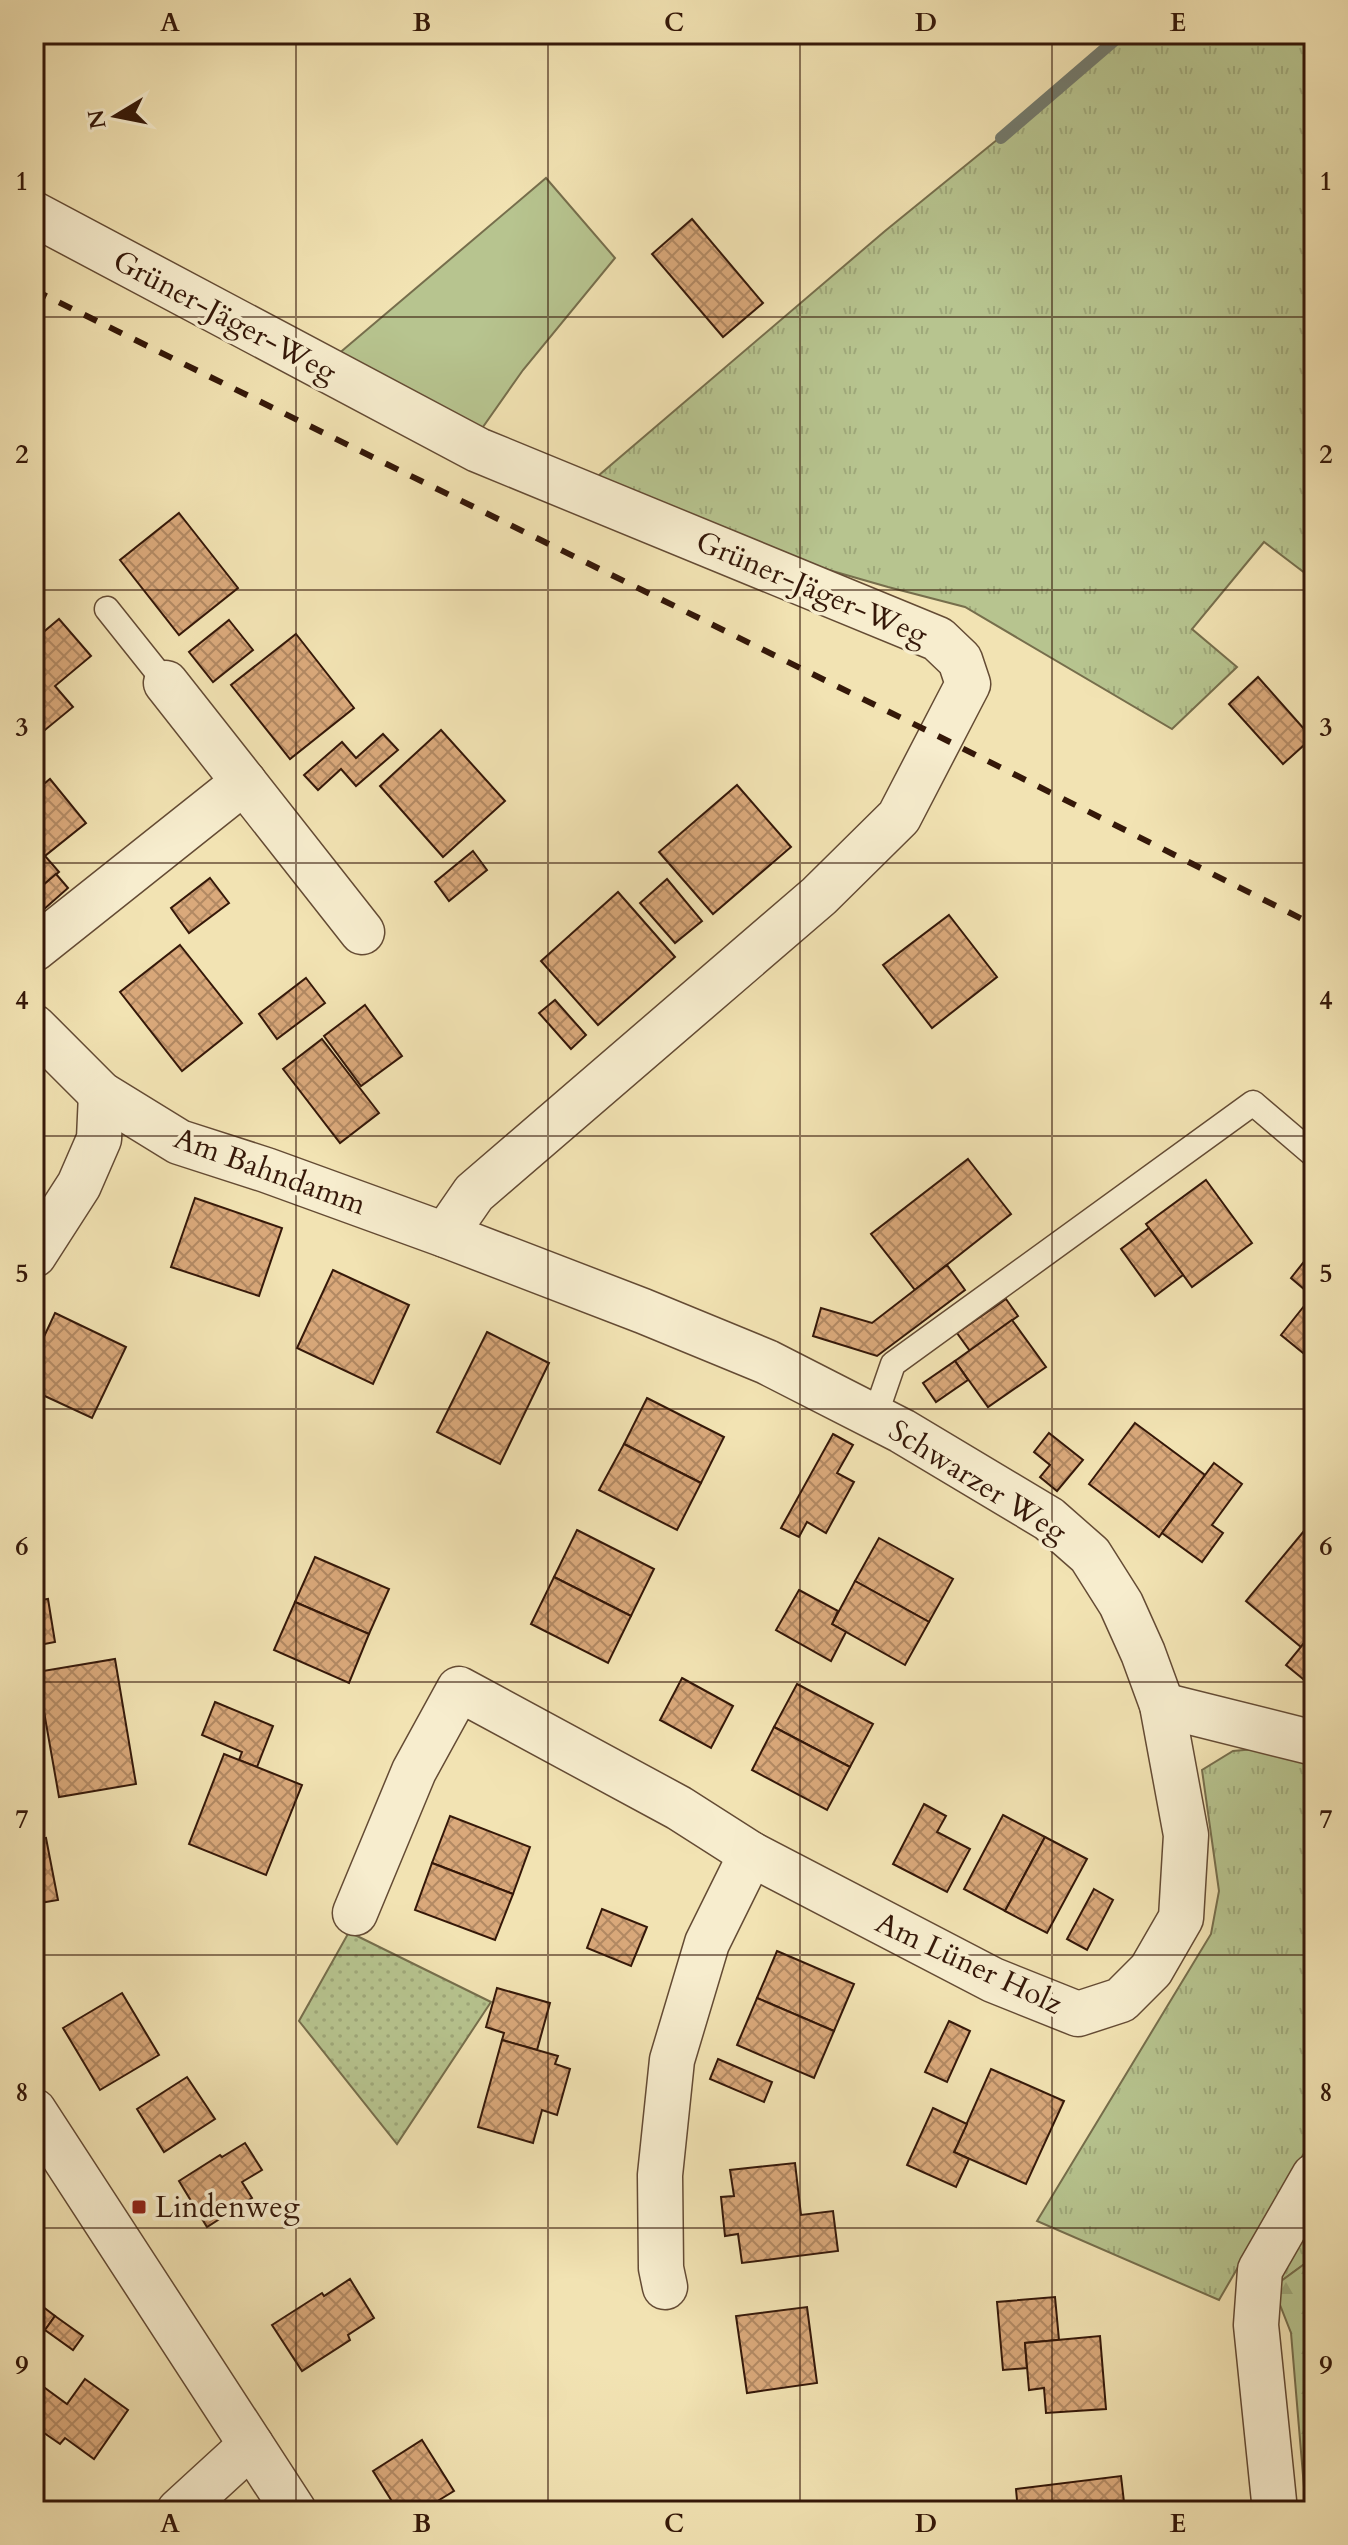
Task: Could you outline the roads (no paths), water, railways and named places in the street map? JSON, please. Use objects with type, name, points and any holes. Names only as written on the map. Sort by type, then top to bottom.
[{"type":"street","name":"Grüner-Jäger-Weg","points":[[34,214],[478,450],[938,639],[960,660],[968,684],[899,817],[827,889],[474,1193],[445,1235]]},
{"type":"street","points":[[166,683],[362,932]]},
{"type":"street","points":[[34,949],[244,782]]},
{"type":"street","name":"Am Bahndamm","points":[[34,1027],[101,1094],[179,1142],[445,1235]]},
{"type":"street","points":[[34,1255],[79,1185],[99,1139],[101,1094]]},
{"type":"street","name":"Schwarzer Weg","points":[[445,1235],[767,1362],[875,1416],[1049,1519],[1090,1555],[1121,1604],[1162,1705]]},
{"type":"street","name":"Am Lüner Holz","points":[[355,1913],[414,1771],[459,1689],[679,1808],[751,1854],[993,1980],[1078,2014],[1121,2000],[1151,1970],[1181,1918],[1186,1835],[1162,1705]]},
{"type":"street","points":[[1162,1705],[1314,1743]]},
{"type":"street","points":[[665,2287],[661,2268],[660,2175],[672,2060],[707,1943],[751,1854]]},
{"type":"street","points":[[34,2111],[294,2511]]},
{"type":"street","points":[[1275,2511],[1256,2325],[1260,2270],[1314,2176]]},
{"type":"street","points":[[179,2511],[251,2445]]},
{"type":"lane","points":[[107,609],[166,683]]},
{"type":"lane","name":"Schwarzer Weg","points":[[875,1416],[893,1364],[1253,1103],[1314,1155]]},
{"type":"waterway","points":[[1001,138],[1122,34]]},
{"type":"railway","points":[[34,290],[1314,925]]},
{"type":"place","name":"Lindenweg","points":[[139,2207]]}]
